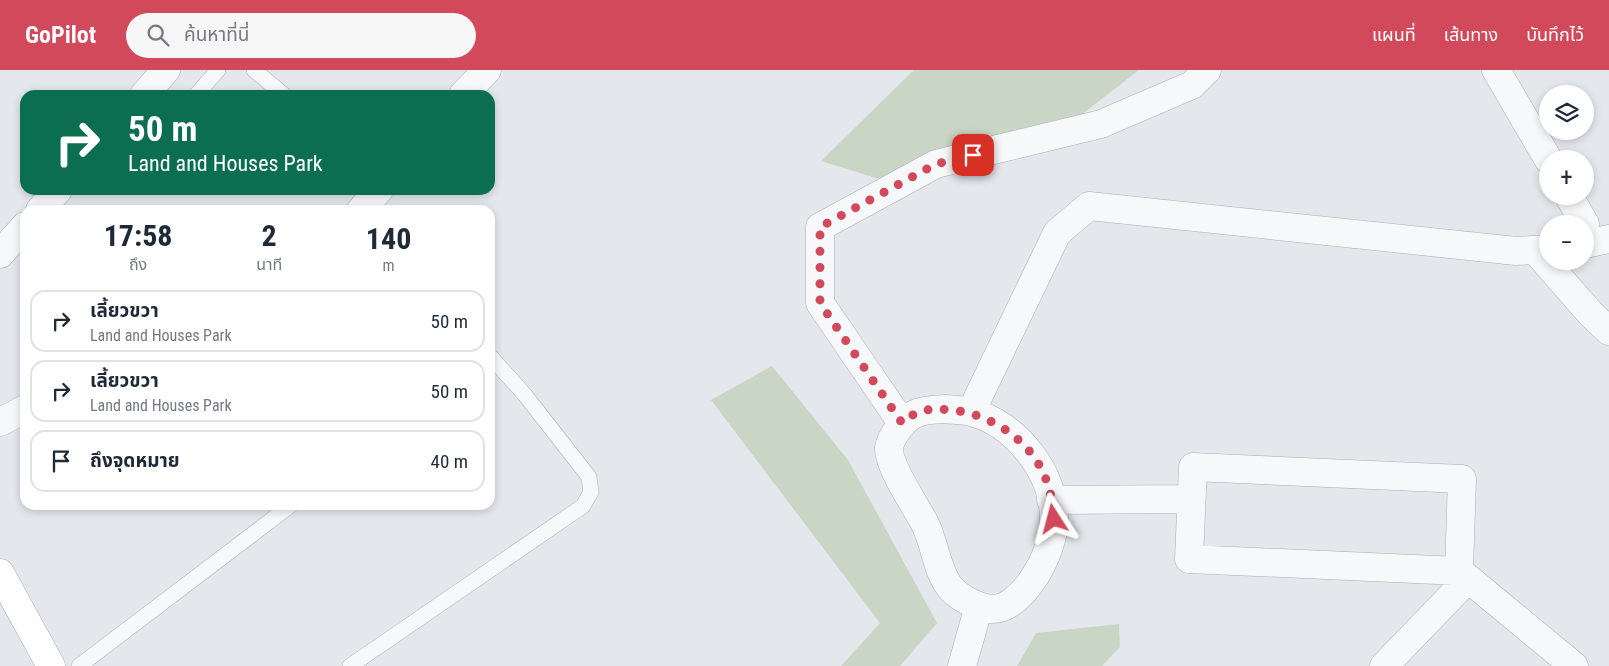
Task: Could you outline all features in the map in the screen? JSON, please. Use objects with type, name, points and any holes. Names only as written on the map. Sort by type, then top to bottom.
[{"type":"main road","points":[[0,573],[51,666]]},
{"type":"street","points":[[148,90],[166,70]]},
{"type":"street","points":[[469,90],[487,70]]},
{"type":"street","points":[[902,423],[820,303],[820,227],[936,164],[1101,124],[1192,85],[1207,70]]},
{"type":"street","points":[[1496,70],[1543,150]]},
{"type":"street","points":[[44,205],[54,195]]},
{"type":"street","points":[[366,205],[374,195]]},
{"type":"street","points":[[970,412],[1057,233],[1089,206],[1516,251],[1539,250]]},
{"type":"street","points":[[0,254],[20,232]]},
{"type":"street","points":[[1557,270],[1590,313],[1609,331]]},
{"type":"street","points":[[929,410],[970,412],[1007,430],[1028,450],[1049,488],[1054,519],[1049,544],[1030,584],[1014,602],[1001,608],[980,606],[949,587],[926,525],[893,466],[889,448],[894,434],[902,423],[913,413],[929,410]]},
{"type":"street","points":[[0,422],[20,412]]},
{"type":"street","points":[[1384,666],[1463,575],[1462,479],[1193,468],[1190,559],[1463,575],[1574,666]]},
{"type":"street","points":[[1051,500],[1191,499]]},
{"type":"street","points":[[962,666],[980,606]]},
{"type":"lane","points":[[200,90],[218,70]]},
{"type":"lane","points":[[254,70],[278,90]]},
{"type":"lane","points":[[350,666],[583,506],[591,492],[589,478],[525,395],[495,362]]},
{"type":"lane","points":[[80,666],[284,510]]},
{"type":"green space","points":[[914,70],[1139,70],[1067,126],[902,186],[821,161]]},
{"type":"green space","points":[[772,366],[848,460],[937,623],[900,666],[841,666],[880,623],[711,400]]},
{"type":"green space","points":[[1119,624],[1120,647],[1102,666],[1017,666],[1036,633]]},
{"type":"route","points":[[973,155],[936,164],[820,227],[820,303],[902,423],[913,413],[945,409],[970,412],[986,418],[1007,430],[1028,450],[1041,471],[1049,488],[1054,519]]}]
